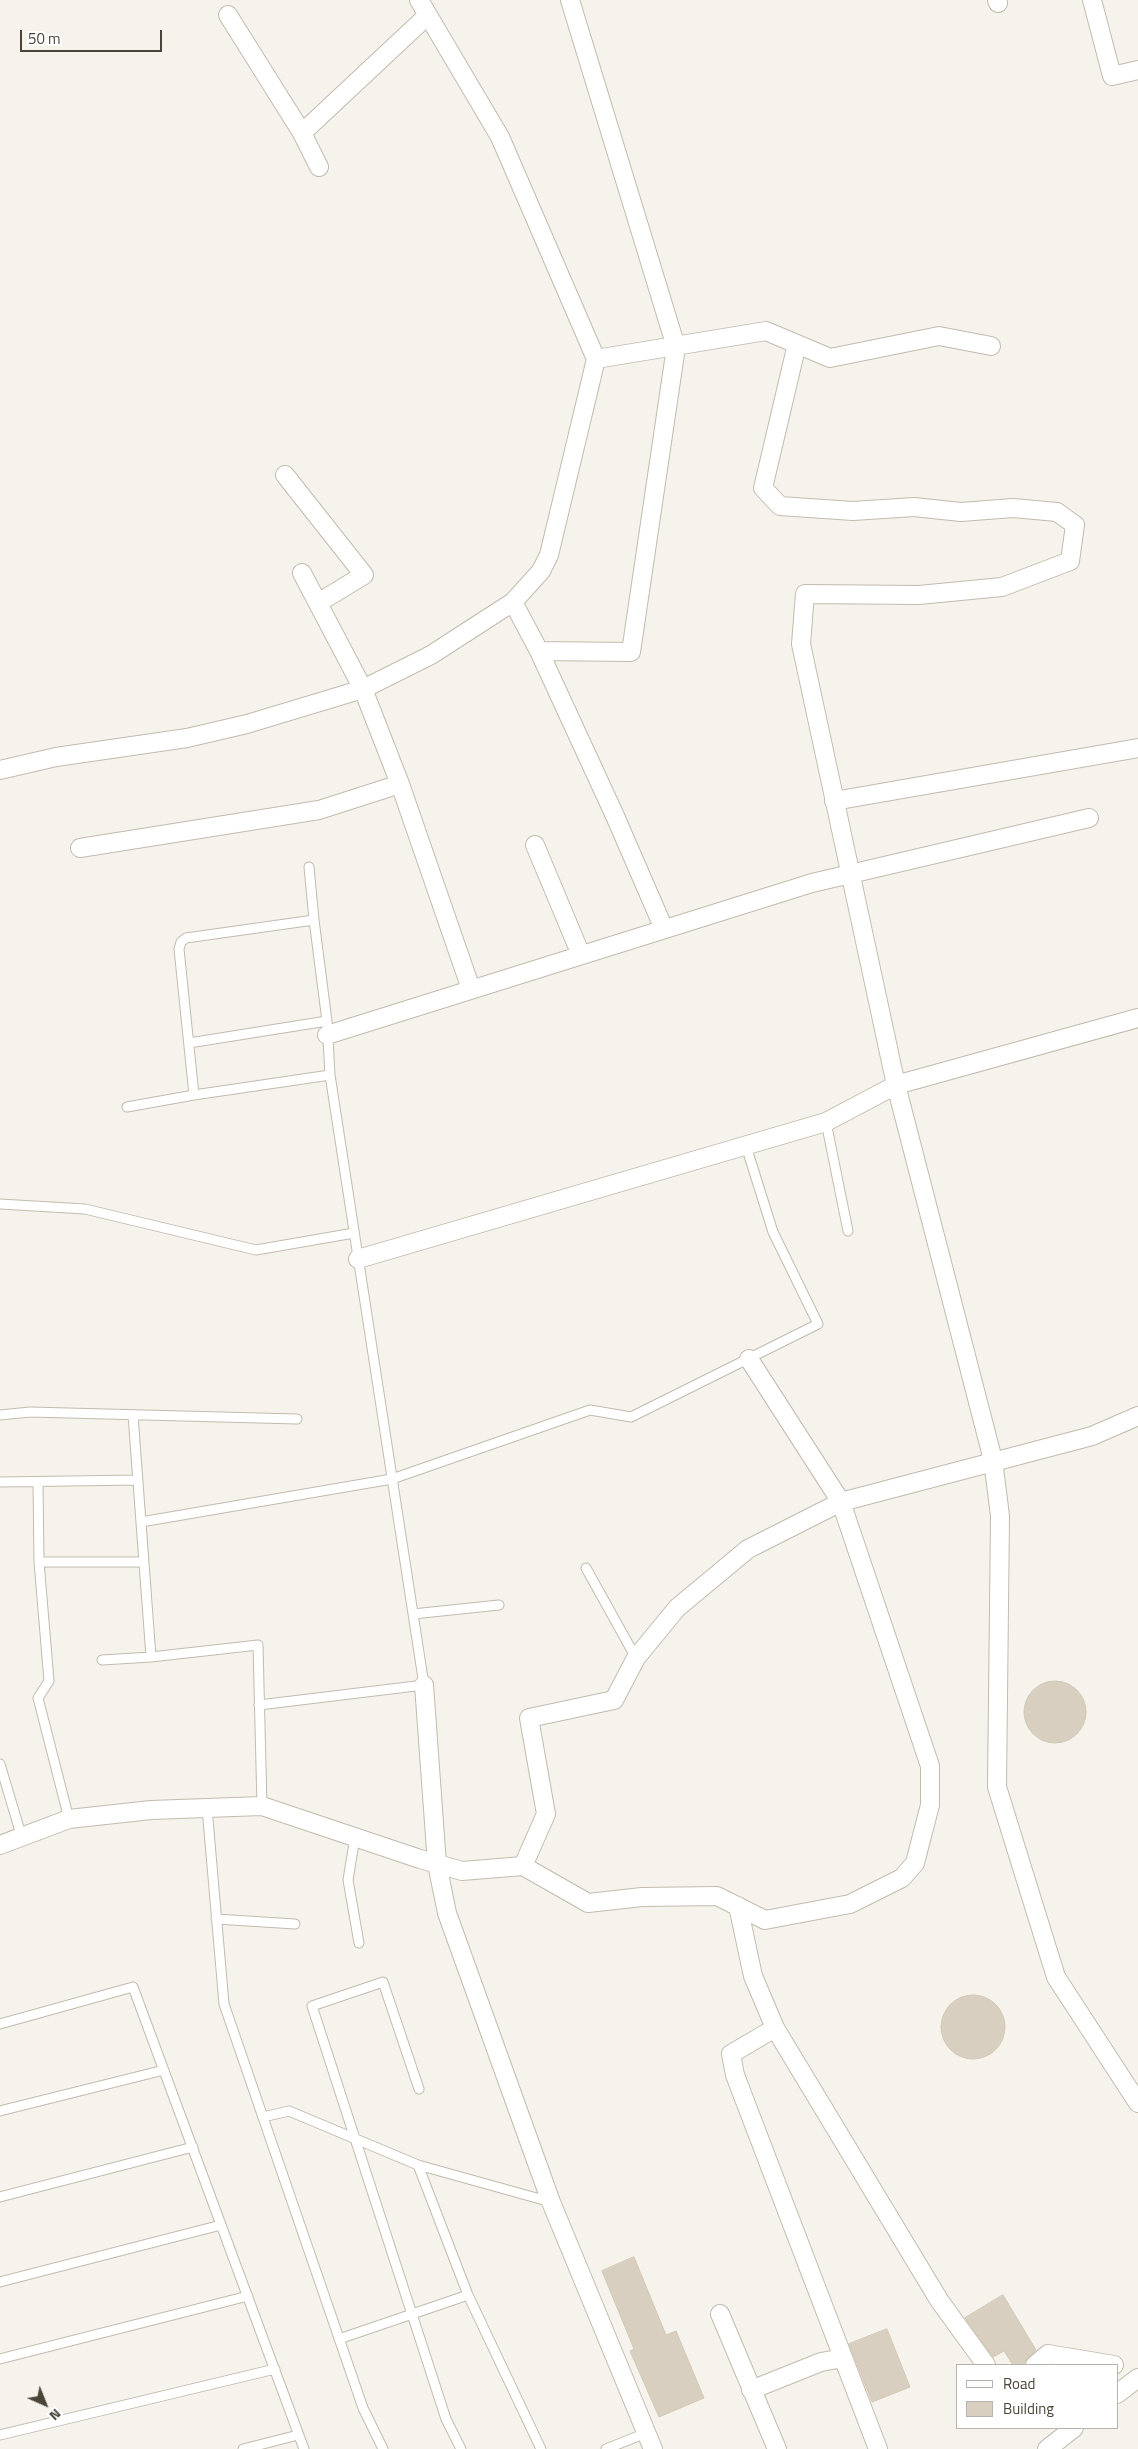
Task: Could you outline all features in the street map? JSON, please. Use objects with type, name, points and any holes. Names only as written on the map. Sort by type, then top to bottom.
[{"type":"street","points":[[539,651],[631,652],[676,346],[570,0]]},
{"type":"street","points":[[1092,0],[1112,76],[1138,70]]},
{"type":"street","points":[[0,770],[56,756],[187,738],[256,721],[364,689],[431,655],[514,602],[541,571],[550,555],[596,359],[500,137],[424,7],[302,133]]},
{"type":"street","points":[[228,15],[302,133],[319,167]]},
{"type":"street","points":[[596,359],[766,331],[830,358],[939,336],[991,346]]},
{"type":"street","points":[[797,344],[763,488],[780,506],[853,511],[914,507],[961,512],[1012,508],[1057,512],[1075,525],[1070,561],[1002,587],[919,595],[805,594],[801,644],[849,874],[896,1085],[993,1460],[1000,1516],[997,1787],[1056,1977],[1138,2103]]},
{"type":"street","points":[[285,475],[364,575],[318,603]]},
{"type":"street","points":[[302,573],[364,689],[400,784],[471,989]]},
{"type":"street","points":[[514,602],[539,651],[615,816],[664,929]]},
{"type":"street","points":[[834,801],[1138,748]]},
{"type":"street","points":[[80,848],[319,810],[400,784]]},
{"type":"street","points":[[327,1028],[471,989],[812,883],[1089,818]]},
{"type":"street","points":[[535,845],[581,955]]},
{"type":"street","points":[[358,1259],[826,1122],[896,1085],[1138,1018]]},
{"type":"street","points":[[0,1845],[69,1819],[151,1810],[262,1806],[437,1864],[462,1870],[523,1866],[588,1903],[642,1897],[717,1896],[765,1920],[850,1904],[902,1878],[915,1863],[930,1805],[930,1766],[841,1502],[749,1360]]},
{"type":"street","points":[[523,1866],[546,1814],[529,1718],[614,1700],[636,1658],[677,1608],[748,1549],[841,1502],[993,1460],[1092,1436],[1138,1416]]},
{"type":"street","points":[[424,1685],[437,1864],[447,1913],[551,2202],[650,2441]]},
{"type":"street","points":[[738,1906],[753,1976],[775,2028],[939,2300],[985,2364]]},
{"type":"street","points":[[775,2028],[731,2054],[735,2075],[878,2449]]},
{"type":"street","points":[[720,2314],[777,2449]]},
{"type":"street","points":[[1036,2364],[1048,2354],[1104,2364]]},
{"type":"street","points":[[751,2390],[821,2362],[843,2358]]},
{"type":"street","points":[[1118,2366],[1138,2369]]},
{"type":"street","points":[[1118,2393],[1138,2378]]},
{"type":"street","points":[[1047,2449],[1073,2429]]},
{"type":"lane","points":[[259,1705],[424,1685],[330,1076],[327,1028],[309,867]]},
{"type":"lane","points":[[194,1095],[179,949],[181,942],[186,938],[314,920]]},
{"type":"lane","points":[[189,1043],[327,1028]]},
{"type":"lane","points":[[127,1107],[194,1095],[330,1076]]},
{"type":"lane","points":[[826,1122],[848,1231]]},
{"type":"lane","points":[[141,1522],[392,1479],[590,1410],[631,1417],[749,1360],[818,1324],[773,1232],[746,1146]]},
{"type":"lane","points":[[0,1204],[85,1209],[256,1250],[354,1233]]},
{"type":"lane","points":[[0,1415],[30,1412],[297,1419]]},
{"type":"lane","points":[[133,1414],[151,1657]]},
{"type":"lane","points":[[0,1482],[38,1483],[138,1480]]},
{"type":"lane","points":[[38,1483],[39,1562],[49,1681],[38,1698],[69,1819]]},
{"type":"lane","points":[[39,1562],[144,1562]]},
{"type":"lane","points":[[586,1568],[636,1658]]},
{"type":"lane","points":[[413,1614],[499,1605]]},
{"type":"lane","points":[[102,1660],[151,1657],[258,1645],[262,1806]]},
{"type":"lane","points":[[0,1764],[22,1838]]},
{"type":"lane","points":[[207,1808],[224,2004],[363,2408],[383,2449]]},
{"type":"lane","points":[[355,1837],[348,1880],[359,1943]]},
{"type":"lane","points":[[216,1919],[295,1924]]},
{"type":"lane","points":[[419,2089],[384,1982],[312,2006],[446,2419],[461,2449]]},
{"type":"lane","points":[[0,2024],[133,1987],[304,2449]]},
{"type":"lane","points":[[0,2111],[164,2070]]},
{"type":"lane","points":[[263,2117],[289,2111],[418,2165],[551,2202]]},
{"type":"lane","points":[[0,2197],[193,2147]]},
{"type":"lane","points":[[418,2165],[468,2295],[541,2449]]},
{"type":"lane","points":[[0,2282],[221,2225]]},
{"type":"lane","points":[[339,2339],[468,2295]]},
{"type":"lane","points":[[0,2359],[248,2296]]},
{"type":"lane","points":[[0,2434],[275,2369]]},
{"type":"lane","points":[[243,2449],[298,2435]]},
{"type":"lane","points":[[606,2449],[650,2441]]},
{"type":"building","points":[[1055,1681],[1067,1684],[1077,1690],[1083,1700],[1086,1712],[1083,1724],[1077,1734],[1067,1740],[1055,1743],[1043,1740],[1033,1734],[1027,1724],[1024,1712],[1027,1700],[1033,1690],[1043,1684]]},
{"type":"building","points":[[973,1995],[991,2000],[996,2004],[1000,2009],[1005,2027],[1000,2045],[996,2050],[991,2054],[973,2059],[955,2054],[950,2050],[946,2045],[941,2027],[946,2009],[950,2004],[955,2000]]},
{"type":"building","points":[[634,2257],[666,2335],[676,2331],[704,2398],[659,2417],[630,2351],[634,2349],[602,2271]]},
{"type":"building","points":[[1003,2295],[1036,2350],[1024,2364],[1012,2364],[1004,2351],[993,2357],[965,2318]]},
{"type":"building","points":[[887,2329],[910,2387],[872,2402],[849,2344]]}]
